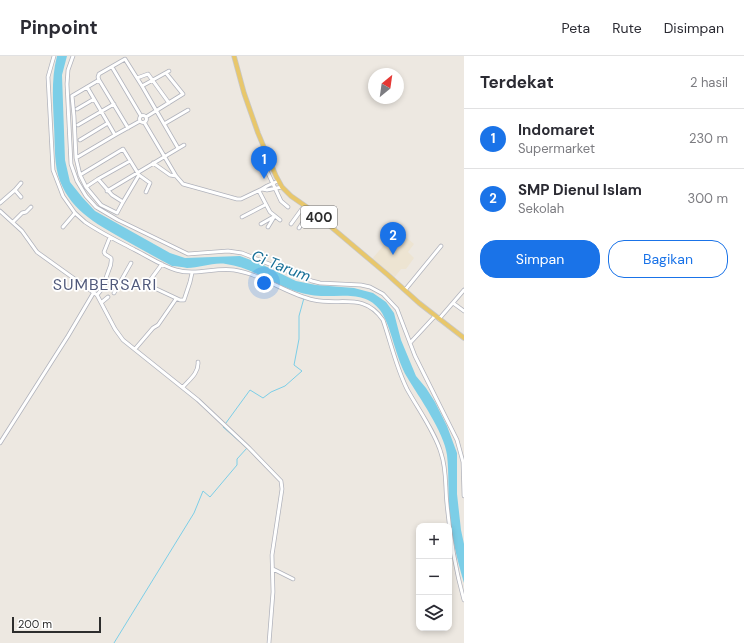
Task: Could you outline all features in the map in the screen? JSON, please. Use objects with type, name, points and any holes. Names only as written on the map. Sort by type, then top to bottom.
[{"type":"main road","name":"400","points":[[234,56],[244,93],[258,133],[282,187],[464,338]]},
{"type":"street","points":[[54,56],[48,77],[53,170],[58,188],[75,213],[85,222],[110,237],[160,263],[181,272],[192,273],[224,269],[236,270],[304,297],[326,302],[362,303],[369,306],[383,320],[406,386],[437,441],[442,454],[445,468],[453,556],[464,600]]},
{"type":"street","points":[[73,56],[68,70],[66,84],[71,164],[76,181],[86,196],[96,207],[118,220],[188,254],[234,251],[250,255],[312,281],[320,283],[361,285],[378,290],[397,309],[415,356],[458,440],[463,462],[464,496]]},
{"type":"street","points":[[128,128],[98,77],[99,74],[127,58],[178,148]]},
{"type":"street","points":[[112,67],[141,116],[140,119],[180,182],[187,186],[241,199],[278,180]]},
{"type":"street","points":[[76,158],[115,135],[146,120],[146,117],[183,94],[168,72],[142,86]]},
{"type":"street","points":[[137,78],[147,73],[169,103]]},
{"type":"street","points":[[99,80],[72,97],[76,158],[80,174],[86,187],[101,205],[116,213],[138,174]]},
{"type":"street","points":[[87,87],[115,135]]},
{"type":"street","points":[[77,109],[94,99]]},
{"type":"street","points":[[78,125],[114,104]]},
{"type":"street","points":[[164,124],[188,110]]},
{"type":"street","points":[[141,116],[146,117]]},
{"type":"street","points":[[80,140],[108,123]]},
{"type":"street","points":[[107,191],[138,174],[184,144]]},
{"type":"street","points":[[80,174],[121,149],[124,150],[138,174],[150,183],[146,192]]},
{"type":"street","points":[[260,158],[281,200],[288,207]]},
{"type":"street","points":[[86,187],[130,161]]},
{"type":"street","points":[[153,163],[170,175],[176,176]]},
{"type":"street","points":[[98,179],[107,191],[123,202]]},
{"type":"street","points":[[0,203],[21,183]]},
{"type":"street","points":[[260,190],[282,187]]},
{"type":"street","points":[[15,190],[21,197]]},
{"type":"street","points":[[260,190],[270,212],[280,220]]},
{"type":"street","points":[[242,217],[266,205]]},
{"type":"street","points":[[292,224],[304,206]]},
{"type":"street","points":[[13,222],[22,212],[26,212],[31,207]]},
{"type":"street","points":[[299,228],[311,210]]},
{"type":"street","points":[[0,211],[22,231],[37,252],[97,295],[122,340],[183,387],[249,448],[281,481],[282,489],[272,555],[273,592],[269,643]]},
{"type":"street","points":[[63,227],[75,213]]},
{"type":"street","points":[[261,224],[275,216]]},
{"type":"street","points":[[268,227],[275,216]]},
{"type":"street","points":[[97,295],[106,284],[105,279],[112,265],[111,258],[104,252],[110,237]]},
{"type":"street","points":[[405,290],[441,246]]},
{"type":"street","points":[[114,292],[131,263]]},
{"type":"street","points":[[160,263],[148,285],[176,298],[184,300],[192,273]]},
{"type":"street","points":[[410,343],[453,303],[464,290]]},
{"type":"street","points":[[0,443],[94,292]]},
{"type":"street","points":[[102,302],[108,297]]},
{"type":"street","points":[[135,349],[153,328],[158,325],[176,298]]},
{"type":"street","points":[[453,303],[464,311]]},
{"type":"street","points":[[183,387],[195,374],[198,369],[198,362]]},
{"type":"street","points":[[273,568],[293,579]]},
{"type":"shaded area","points":[[397,230],[414,244],[408,252],[414,258],[406,269],[401,269],[394,278],[372,259]]},
{"type":"water","points":[[57,56],[67,56],[62,75],[65,160],[70,182],[95,211],[170,253],[185,258],[240,256],[261,264],[296,281],[316,285],[354,288],[373,293],[386,302],[394,313],[401,340],[416,376],[435,402],[447,426],[457,453],[457,494],[464,544],[464,583],[452,533],[452,523],[450,523],[448,461],[445,446],[436,425],[403,369],[388,325],[380,310],[366,299],[357,297],[320,296],[300,293],[237,266],[211,264],[187,268],[172,266],[93,221],[68,197],[58,175],[55,150],[53,91]]},
{"type":"waterway","points":[[114,643],[194,513],[203,491],[210,497],[237,465],[237,459],[247,448],[223,427],[250,390],[263,398],[271,392],[285,386],[302,371],[294,365],[299,339],[299,316],[304,298]]},
{"type":"place","name":"Indomaret","points":[[264,179]]},
{"type":"place","name":"SMP Dienul Islam","points":[[393,255]]},
{"type":"district","name":"SUMBERSARI","points":[[105,284]]},
{"type":"water label","name":"Ci Tarum","points":[[281,266]]}]
